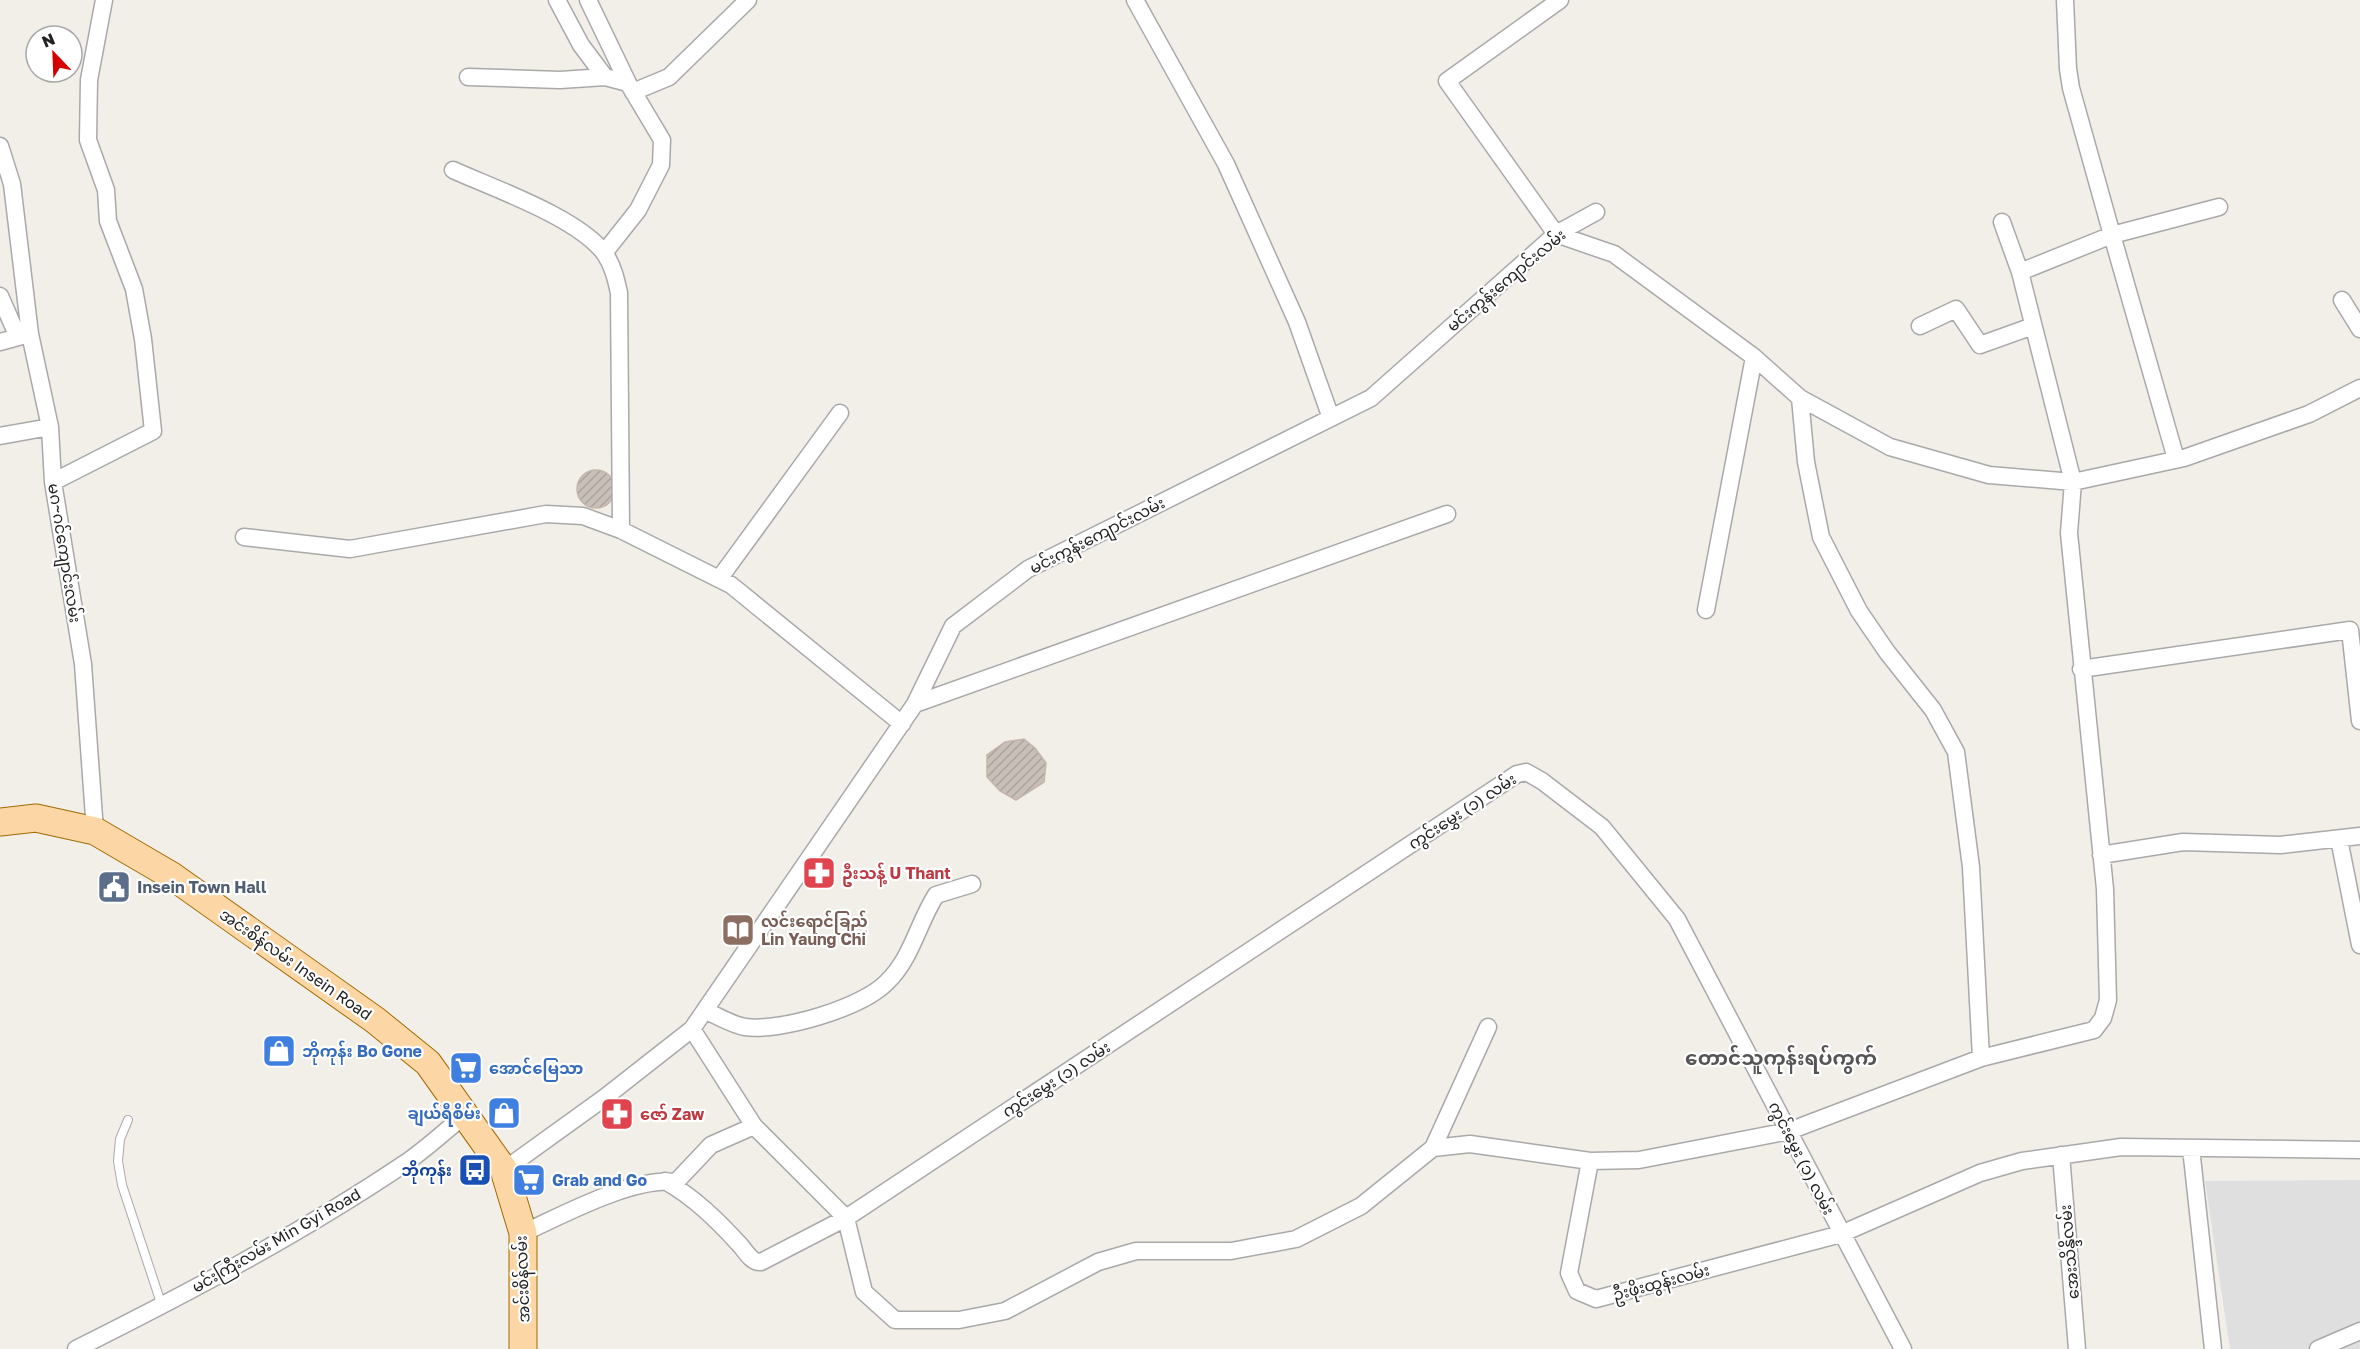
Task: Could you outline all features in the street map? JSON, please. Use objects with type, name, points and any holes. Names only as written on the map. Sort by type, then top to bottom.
[{"type":"main road","name":"အင်းစိန်လမ်း Insein Road","points":[[0,822],[36,818],[95,831],[172,876],[375,1020],[428,1063],[465,1115]]},
{"type":"main road","name":"အင်းစိန်လမ်း","points":[[465,1115],[504,1170],[523,1233],[523,1349]]},
{"type":"street","points":[[53,482],[153,431],[143,339],[134,289],[108,221],[106,190],[88,140],[89,80],[104,0]]},
{"type":"street","points":[[557,0],[581,45],[605,77]]},
{"type":"street","points":[[588,0],[630,88],[662,140],[661,165],[638,210],[604,253]]},
{"type":"street","points":[[468,76],[560,80],[605,77],[630,88],[669,77],[748,0]]},
{"type":"street","points":[[1135,0],[1226,164],[1297,322],[1331,418]]},
{"type":"street","points":[[1560,0],[1447,81],[1556,234],[1614,254],[1754,357],[1800,398],[1890,447],[1989,475],[2073,482],[2176,459],[2309,414],[2360,388]]},
{"type":"street","points":[[2065,0],[2071,88],[2176,459]]},
{"type":"street","points":[[0,146],[12,184],[24,335],[0,342]]},
{"type":"street","points":[[453,170],[563,220],[604,253],[613,269],[619,293],[621,530]]},
{"type":"street","points":[[2020,272],[2112,235],[2219,207]]},
{"type":"street","name":"မင်းကွန်းကျောင်းလမ်း","points":[[504,1170],[604,1098],[692,1029],[915,704],[953,626],[1028,569],[1371,398],[1556,234],[1596,212]]},
{"type":"street","points":[[1433,1148],[1470,1144],[1590,1161],[1639,1160],[1789,1131],[1981,1058],[2094,1030],[2103,1018],[2108,1000],[2101,855],[2069,533],[2073,482],[2020,272],[2002,222]]},
{"type":"street","name":"မဂ~ဂင်ကျောင်းလမ်း","points":[[0,296],[24,335],[50,426],[53,482],[83,664],[95,831]]},
{"type":"street","points":[[2342,300],[2360,329]]},
{"type":"street","points":[[1920,326],[1956,309],[1980,345],[2033,326]]},
{"type":"street","points":[[1706,610],[1754,357]]},
{"type":"street","points":[[1800,398],[1806,462],[1821,537],[1859,611],[1887,652],[1933,710],[1956,752],[1971,867],[1981,1058]]},
{"type":"street","points":[[718,579],[840,413]]},
{"type":"street","points":[[0,436],[50,426]]},
{"type":"street","points":[[244,537],[350,549],[546,514],[583,516],[621,530],[731,585],[902,724]]},
{"type":"street","points":[[915,704],[1447,514]]},
{"type":"street","points":[[2081,669],[2355,629],[2360,715]]},
{"type":"street","name":"ကွင်းမွှေး (၁) လမ်း","points":[[846,1218],[1517,774],[1526,772],[1542,781],[1602,827],[1677,919],[1903,1349]]},
{"type":"street","points":[[2101,855],[2183,842],[2280,845],[2360,836]]},
{"type":"street","points":[[2339,839],[2360,945]]},
{"type":"street","points":[[706,1011],[743,1027],[767,1027],[813,1017],[856,1002],[887,983],[911,950],[925,913],[936,895],[972,884]]},
{"type":"street","points":[[692,1029],[754,1126],[846,1218],[864,1292],[895,1320],[959,1320],[1005,1311],[1098,1262],[1136,1251],[1231,1251],[1296,1239],[1361,1206],[1433,1148],[1488,1027]]},
{"type":"street","name":"မင်းကြီးလမ်း Min Gyi Road","points":[[76,1349],[162,1306],[318,1218],[406,1163],[465,1115]]},
{"type":"street","points":[[523,1233],[604,1197],[664,1181],[676,1182],[711,1145],[754,1126]]},
{"type":"street","name":"ဦးဖိုးထွန်းလမ်း","points":[[1590,1161],[1569,1273],[1577,1291],[1596,1299],[1841,1234],[1980,1173],[2022,1161],[2121,1147],[2360,1150]]},
{"type":"street","points":[[2191,1148],[2213,1349]]},
{"type":"street","name":"အေးသိန္ဒိလမ်း","points":[[2061,1155],[2078,1349]]},
{"type":"street","points":[[664,1181],[684,1192],[757,1263],[846,1218]]},
{"type":"street","points":[[2318,1349],[2360,1331]]},
{"type":"lane","points":[[128,1120],[120,1139],[118,1161],[122,1185],[162,1306]]},
{"type":"shaded area","points":[[2360,1180],[2360,1349],[2230,1349],[2205,1181]]},
{"type":"building","points":[[596,470],[609,476],[615,489],[609,502],[596,508],[583,502],[577,489],[583,476]]},
{"type":"building","points":[[1024,739],[1035,748],[1046,763],[1044,782],[1016,800],[1000,791],[987,777],[987,755],[1005,742]]},
{"type":"place","name":"ဦးသန့် U Thant","points":[[819,873]]},
{"type":"place","name":"Insein Town Hall","points":[[114,887]]},
{"type":"place","name":"လင်းရောင်ခြည် Lin Yaung Chi","points":[[738,930]]},
{"type":"place","name":"ဘိုကုန်း Bo Gone","points":[[279,1051]]},
{"type":"place","name":"အောင်မြေသာ","points":[[466,1068]]},
{"type":"place","name":"ချယ်ရီစိမ်း","points":[[504,1113]]},
{"type":"place","name":"ဇော် Zaw","points":[[617,1114]]},
{"type":"place","name":"ဘိုကုန်း","points":[[475,1170]]},
{"type":"place","name":"Grab and Go","points":[[529,1180]]},
{"type":"district","name":"တောင်သူကုန်းရပ်ကွက်","points":[[1781,1057]]}]
